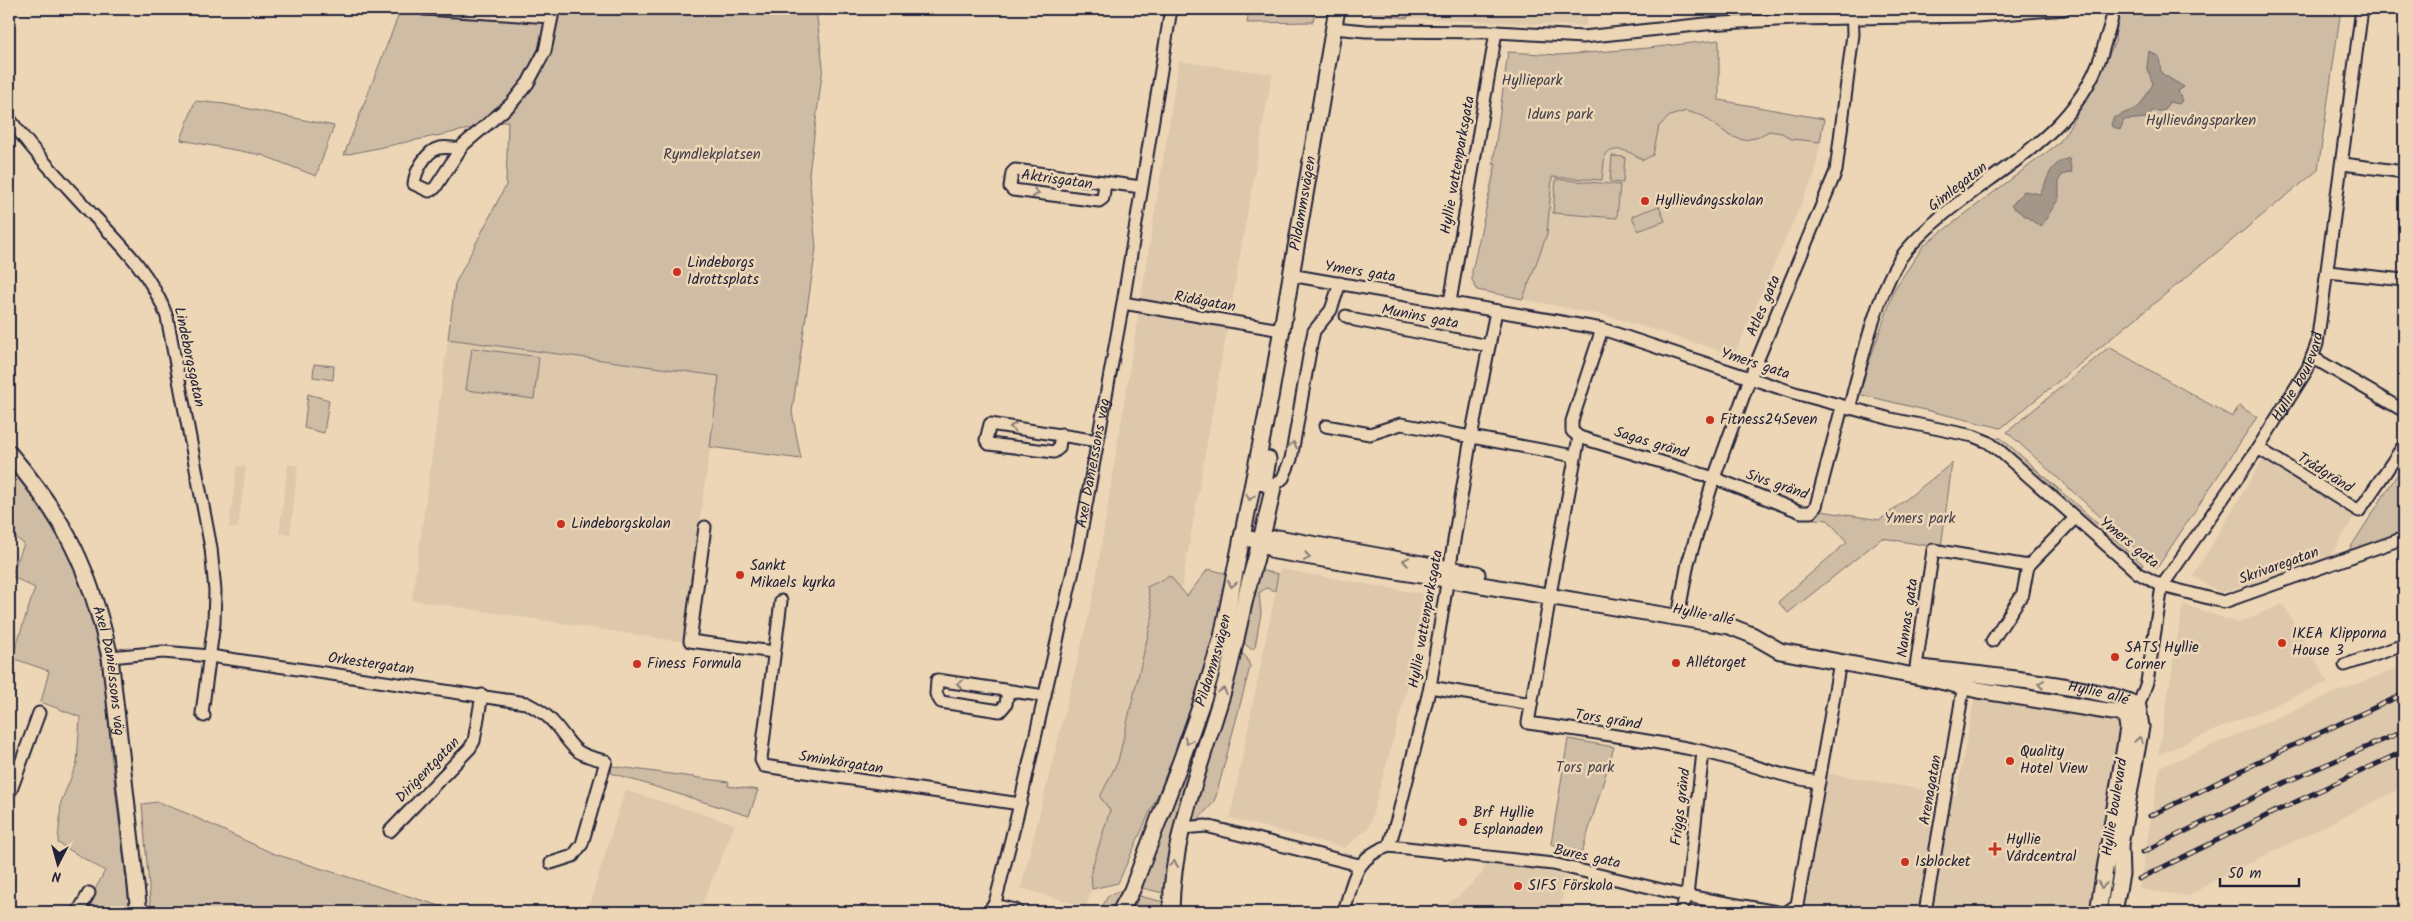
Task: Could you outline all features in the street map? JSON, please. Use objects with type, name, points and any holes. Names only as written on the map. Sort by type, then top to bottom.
[{"type":"street","points":[[424,9],[552,17],[545,51],[528,83],[511,104],[460,148]]},
{"type":"street","name":"Axel Danielssons väg","points":[[994,909],[1078,549],[1123,303],[1171,9]]},
{"type":"street","name":"Pildammsvägen","points":[[1120,912],[1132,890],[1204,696],[1222,637],[1270,398],[1337,9]]},
{"type":"street","points":[[1333,28],[1366,31],[1496,32],[1583,37],[1706,24],[1852,13],[1976,16],[2065,9]]},
{"type":"street","name":"Gimlegatan","points":[[1846,408],[1877,310],[1904,254],[1924,232],[2040,142],[2062,122],[2085,88],[2101,59],[2113,9]]},
{"type":"street","name":"Hyllie boulevard","points":[[2098,912],[2128,728],[2132,712],[2149,674],[2162,586],[2258,448],[2308,368],[2317,344],[2343,164],[2362,9]]},
{"type":"street","name":"Atles gata","points":[[1679,611],[1688,563],[1714,478],[1750,378],[1836,171],[1853,34],[1852,13]]},
{"type":"street","name":"Hyllie vattenparksgata","points":[[1450,302],[1496,32]]},
{"type":"street","name":"Lindeborgsgatan","points":[[9,118],[53,172],[141,268],[161,301],[171,337],[211,548],[215,590],[210,656],[202,712],[204,716]]},
{"type":"street","points":[[2343,164],[2404,172]]},
{"type":"street","name":"Aktrisgatan","points":[[1105,182],[1103,198],[1099,201],[1013,190],[1010,187],[1012,173],[1015,170],[1105,182],[1142,188]]},
{"type":"street","points":[[2328,272],[2404,280]]},
{"type":"street","name":"Ymers gata","points":[[1290,275],[1602,329],[1846,408],[1973,436],[1988,442],[2138,573],[2162,586]]},
{"type":"street","points":[[1273,488],[1283,478],[1291,459],[1314,331],[1331,310],[1340,283]]},
{"type":"street","name":"Ridågatan","points":[[1123,303],[1281,330]]},
{"type":"street","name":"Hyllie vattenparksgata","points":[[1389,846],[1430,687],[1471,437],[1496,310]]},
{"type":"street","name":"Munins gata","points":[[1346,316],[1354,320],[1490,346]]},
{"type":"street","points":[[1550,593],[1579,437],[1572,431],[1572,421],[1602,329]]},
{"type":"street","points":[[2312,357],[2404,411]]},
{"type":"street","name":"Pildammsvägen","points":[[1171,912],[1172,880],[1181,828],[1194,774],[1229,668],[1246,592],[1262,542],[1273,488],[1264,483],[1270,429],[1270,398]]},
{"type":"street","name":"Sivs gränd","points":[[1714,478],[1801,512],[1811,512],[1816,506],[1846,408]]},
{"type":"street","points":[[1061,434],[1059,448],[1054,452],[989,444],[986,440],[990,424],[1061,434],[1098,441]]},
{"type":"street","points":[[1326,426],[1370,434],[1401,424],[1574,456]]},
{"type":"street","name":"Sagas gränd","points":[[1579,437],[1714,478]]},
{"type":"street","name":"Trådgränd","points":[[2258,448],[2359,511],[2404,445]]},
{"type":"street","name":"Axel Danielssons väg","points":[[9,453],[40,491],[75,548],[90,584],[110,657],[140,912]]},
{"type":"street","points":[[1992,641],[2023,593],[2028,566],[2075,518]]},
{"type":"street","points":[[705,527],[690,641],[774,656],[781,601]]},
{"type":"street","name":"Hyllie allé","points":[[1242,537],[1262,542],[1275,551],[1449,574],[1729,626],[1752,635],[1780,651],[1840,662],[1965,680],[2132,712]]},
{"type":"street","name":"Skrivaregatan","points":[[2162,586],[2224,602],[2404,538]]},
{"type":"street","name":"Nannas gata","points":[[1916,667],[1933,550],[2028,566]]},
{"type":"street","name":"Hyllie allé","points":[[1550,593],[1679,611],[1750,625],[1782,644],[1794,648],[1916,667],[1965,680]]},
{"type":"street","name":"Tors gränd","points":[[1550,593],[1528,723],[1622,736],[1703,752]]},
{"type":"street","points":[[2345,665],[2404,645]]},
{"type":"street","name":"Orkestergatan","points":[[110,657],[163,652],[210,656],[526,703],[548,717],[578,752],[606,761],[582,844],[573,856],[552,863]]},
{"type":"street","name":"Sminkörgatan","points":[[774,656],[761,760],[764,766],[1020,804]]},
{"type":"street","points":[[1788,912],[1797,905],[1840,662]]},
{"type":"street","points":[[1008,691],[1006,704],[1000,711],[941,702],[936,694],[937,680],[1045,696]]},
{"type":"street","name":"Arenagatan","points":[[1925,912],[1965,680]]},
{"type":"street","points":[[1430,687],[1531,704]]},
{"type":"street","name":"Dirigentgatan","points":[[390,831],[470,748],[474,741],[482,695]]},
{"type":"street","name":"Hyllie boulevard","points":[[2114,912],[2121,874],[2120,845],[2141,727],[2132,712]]},
{"type":"street","points":[[10,789],[39,713]]},
{"type":"street","name":"Friggs gränd","points":[[1680,912],[1687,896],[1703,752],[1790,778],[1819,782]]},
{"type":"street","points":[[1181,828],[1206,826],[1359,865]]},
{"type":"street","points":[[1344,912],[1359,865],[1374,852],[1389,846]]},
{"type":"street","name":"Bures gata","points":[[1389,846],[1553,864],[1687,896],[1777,912]]},
{"type":"street","points":[[78,912],[89,893]]},
{"type":"street","points":[[994,909],[1015,912]]},
{"type":"shaded area","points":[[1408,9],[1588,9],[1586,26],[1408,18]]},
{"type":"shaded area","points":[[2149,51],[2159,57],[2161,73],[2184,87],[2178,91],[2182,101],[2179,104],[2169,102],[2164,111],[2152,111],[2147,118],[2124,120],[2120,130],[2111,126],[2113,118],[2139,107],[2153,84],[2147,67]]},
{"type":"shaded area","points":[[1179,61],[1272,74],[1179,602],[1086,907],[1021,888],[1093,598]]},
{"type":"shaded area","name":"Hyllievångsskolan","points":[[1658,89],[1824,119],[1815,173],[1734,355],[1612,317],[1496,294],[1474,278],[1493,164],[1528,166]]},
{"type":"shaded area","points":[[2069,158],[2072,172],[2062,175],[2059,180],[2059,198],[2041,227],[2011,206],[2024,191],[2040,194],[2053,168]]},
{"type":"shaded area","name":"Lindeborgskolan","points":[[448,339],[720,376],[683,642],[412,600]]},
{"type":"shaded area","points":[[2263,459],[2354,517],[2329,558],[2220,593],[2193,576]]},
{"type":"shaded area","points":[[288,464],[298,466],[290,535],[279,533]]},
{"type":"shaded area","points":[[237,466],[246,467],[238,528],[229,527]]},
{"type":"shaded area","points":[[1280,569],[1423,594],[1406,693],[1369,827],[1345,848],[1230,818]]},
{"type":"shaded area","points":[[2183,604],[2238,623],[2283,604],[2328,682],[2158,755]]},
{"type":"shaded area","points":[[2404,666],[2404,779],[2399,782],[2396,791],[2213,881],[2189,896],[2139,889],[2160,767],[2344,689]]},
{"type":"shaded area","points":[[1975,696],[2124,719],[2093,912],[1802,912],[1825,773],[1956,795]]},
{"type":"shaded area","points":[[625,790],[735,824],[699,912],[587,912]]},
{"type":"shaded area","name":"SIFS Förskola","points":[[1485,864],[1546,871],[1569,878],[1558,912],[1436,912],[1461,894],[1482,874]]},
{"type":"green space","name":"Rymdlekplatsen","points":[[401,9],[816,9],[823,67],[809,174],[816,248],[792,412],[801,459],[710,447],[719,376],[448,339],[455,284],[506,185],[508,121],[344,155]]},
{"type":"green space","points":[[1249,9],[1315,9],[1313,22],[1247,23]]},
{"type":"green space","points":[[1357,9],[1408,9],[1408,18],[1376,15]]},
{"type":"green space","name":"Hyllievångsparken","points":[[2117,9],[2341,9],[2318,170],[2001,428],[1858,394],[1895,288],[1924,245],[2059,143],[2092,91],[2115,42]]},
{"type":"green space","name":"Iduns park","points":[[1719,40],[1719,100],[1824,119],[1820,142],[1791,139],[1782,133],[1769,131],[1756,138],[1743,140],[1730,136],[1703,116],[1686,111],[1670,116],[1659,126],[1653,155],[1643,160],[1624,151],[1610,151],[1605,154],[1602,180],[1552,177],[1547,234],[1523,299],[1477,290],[1472,280],[1472,271],[1496,164],[1493,164],[1508,52],[1559,55]]},
{"type":"green space","points":[[195,101],[225,104],[334,126],[316,176],[262,155],[181,140]]},
{"type":"green space","points":[[1612,156],[1625,157],[1623,183],[1610,182]]},
{"type":"green space","points":[[1556,179],[1620,185],[1617,218],[1553,213]]},
{"type":"green space","points":[[1659,206],[1665,221],[1638,231],[1632,216]]},
{"type":"green space","points":[[2109,347],[2232,417],[2239,406],[2257,417],[2157,568],[2007,432]]},
{"type":"green space","points":[[472,348],[539,357],[534,399],[466,390]]},
{"type":"green space","points":[[314,364],[334,366],[333,380],[313,377]]},
{"type":"green space","points":[[308,394],[329,400],[324,433],[304,428]]},
{"type":"green space","points":[[2001,438],[2143,564],[2141,569],[2058,495],[2057,489],[2033,468],[2026,467],[1995,440]]},
{"type":"green space","name":"Ymers park","points":[[1952,463],[1941,548],[1882,538],[1788,613],[1778,602],[1847,542],[1828,520],[1814,519],[1821,511],[1880,520]]},
{"type":"green space","points":[[2404,464],[2404,533],[2347,553]]},
{"type":"green space","points":[[9,468],[25,485],[52,524],[73,567],[89,612],[99,650],[104,681],[130,912],[83,912],[105,871],[58,843],[61,802],[77,763],[80,717],[41,702],[49,671],[12,658],[35,588],[11,576],[24,544],[9,532]]},
{"type":"green space","points":[[1208,569],[1228,574],[1216,636],[1181,755],[1162,785],[1118,883],[1092,889],[1091,871],[1110,810],[1100,797],[1118,761],[1153,614],[1147,587],[1170,576],[1187,596]]},
{"type":"green space","points":[[1259,570],[1278,574],[1275,591],[1266,588],[1259,593],[1261,613],[1255,647],[1252,650],[1245,644],[1244,634]]},
{"type":"green space","points":[[1240,651],[1247,658],[1250,667],[1216,796],[1213,803],[1196,822],[1192,822],[1191,819]]},
{"type":"green space","name":"Tors park","points":[[1568,739],[1614,747],[1582,852],[1551,844]]},
{"type":"green space","points":[[612,766],[729,782],[728,786],[758,790],[749,816],[611,773]]},
{"type":"green space","points":[[1186,774],[1188,775],[1168,856],[1163,893],[1142,888],[1168,814]]},
{"type":"green space","points":[[158,802],[272,853],[459,912],[151,912],[142,804]]},
{"type":"green space","points":[[1120,891],[1124,892],[1112,912],[1099,912],[1108,896]]},
{"type":"green space","points":[[1139,896],[1164,902],[1164,912],[1135,907]]},
{"type":"railway","points":[[2150,816],[2285,749],[2404,694]]},
{"type":"railway","points":[[2143,852],[2288,781],[2404,731]]},
{"type":"railway","points":[[2139,879],[2274,812],[2404,751]]},
{"type":"place","name":"Hyllievångsskolan","points":[[1645,201]]},
{"type":"place","name":"Lindeborgs Idrottsplats","points":[[677,272]]},
{"type":"place","name":"Fitness24Seven","points":[[1710,420]]},
{"type":"place","name":"Lindeborgskolan","points":[[561,524]]},
{"type":"place","name":"Sankt Mikaels kyrka","points":[[740,575]]},
{"type":"place","name":"IKEA Klipporna House 3","points":[[2282,643]]},
{"type":"place","name":"SATS Hyllie Corner","points":[[2115,657]]},
{"type":"place","name":"Allétorget","points":[[1676,663]]},
{"type":"place","name":"Finess Formula","points":[[637,664]]},
{"type":"place","name":"Quality Hotel View","points":[[2010,761]]},
{"type":"place","name":"Brf Hyllie Esplanaden","points":[[1463,822]]},
{"type":"place","name":"Hyllie Vårdcentral","points":[[1995,849]]},
{"type":"place","name":"Isblocket","points":[[1905,862]]},
{"type":"place","name":"SIFS Förskola","points":[[1518,886]]},
{"type":"park label","name":"Hylliepark","points":[[1532,81]]}]
